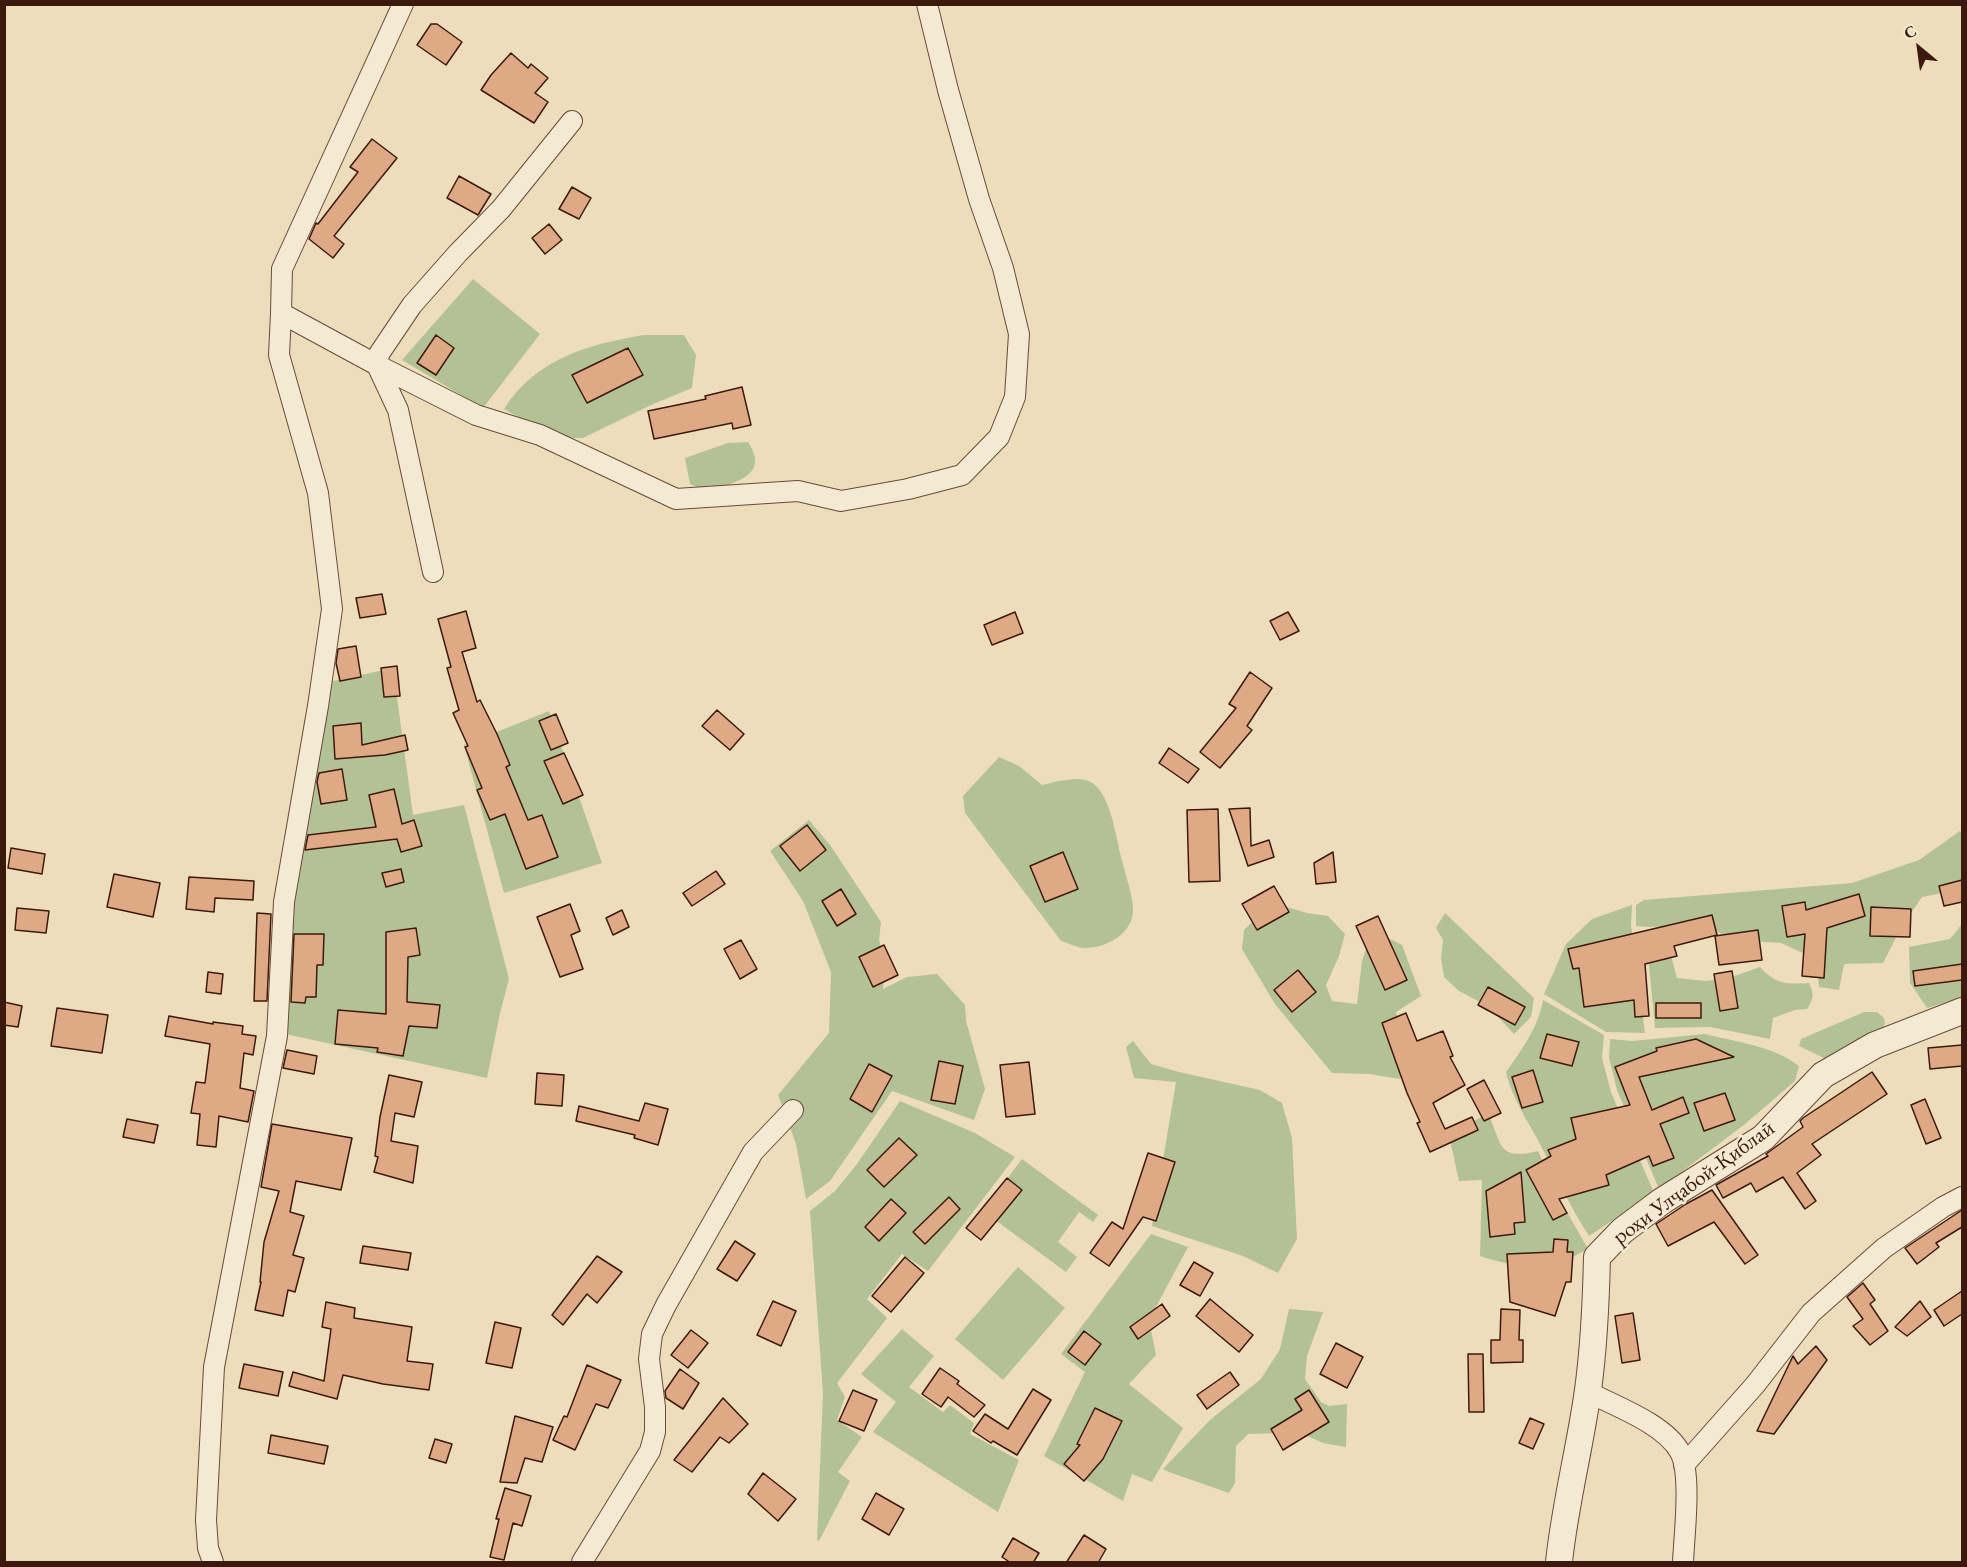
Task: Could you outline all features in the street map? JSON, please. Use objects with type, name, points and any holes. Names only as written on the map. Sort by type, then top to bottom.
[{"type":"street","points":[[213,1563],[208,1548],[206,1520],[214,1367],[277,1036],[284,902],[318,706],[332,609],[318,493],[279,355],[282,269],[403,4]]},
{"type":"street","points":[[281,313],[376,365],[476,415],[540,435],[676,499],[798,492],[841,501],[908,489],[962,475],[999,437],[1016,397],[1019,334],[1004,268],[979,199],[948,90],[927,4]]},
{"type":"street","points":[[433,572],[398,410],[376,365],[379,354],[412,305],[501,209],[572,121]]},
{"type":"street","name":"роҳи Улҷабой-Қиблаӣ","points":[[1558,1563],[1563,1521],[1588,1392],[1595,1321],[1597,1257],[1622,1231],[1662,1201],[1763,1138],[1823,1075],[1875,1045],[1962,1011]]},
{"type":"street","points":[[582,1563],[650,1451],[655,1432],[655,1407],[649,1359],[652,1334],[666,1305],[753,1152],[793,1110]]},
{"type":"street","points":[[1684,1465],[1755,1385],[1811,1313],[1884,1248],[1943,1207],[1962,1197]]},
{"type":"street","points":[[1588,1392],[1664,1434],[1681,1453],[1686,1502],[1683,1563]]},
{"type":"green space","points":[[473,279],[540,334],[483,408],[402,360]]},
{"type":"green space","points":[[643,335],[684,335],[696,355],[692,388],[583,438],[566,438],[536,427],[504,409],[532,377],[548,366],[583,349]]},
{"type":"green space","points":[[748,442],[754,454],[755,463],[752,471],[746,476],[708,492],[690,484],[685,458],[728,443]]},
{"type":"green space","points":[[393,668],[413,815],[464,805],[509,979],[487,1078],[281,1033],[291,885],[324,683]]},
{"type":"green space","points":[[549,711],[602,863],[504,893],[464,745]]},
{"type":"green space","points":[[999,757],[1019,766],[1042,785],[1069,779],[1090,781],[1105,798],[1112,817],[1133,907],[1129,925],[1117,938],[1092,948],[1083,948],[1061,941],[965,813],[963,796]]},
{"type":"green space","points":[[809,820],[830,845],[881,922],[879,940],[886,963],[883,989],[907,977],[937,974],[965,1005],[966,1021],[985,1089],[974,1120],[892,1091],[830,1181],[806,1199],[796,1144],[778,1095],[829,1033],[831,972],[803,901],[770,851]]},
{"type":"green space","points":[[1960,831],[1962,835],[1962,889],[1922,897],[1902,926],[1883,963],[1844,964],[1839,990],[1819,987],[1816,959],[1781,943],[1736,940],[1704,926],[1636,926],[1636,905],[1644,900],[1852,883],[1919,860]]},
{"type":"green space","points":[[1280,905],[1328,916],[1345,934],[1339,956],[1326,985],[1332,1001],[1357,1004],[1362,961],[1372,930],[1402,945],[1421,996],[1396,1012],[1412,1061],[1400,1079],[1369,1074],[1332,1073],[1275,1004],[1242,949],[1244,930],[1266,908]]},
{"type":"green space","points":[[1632,905],[1631,925],[1645,1033],[1606,1032],[1544,994],[1566,944],[1592,919]]},
{"type":"green space","points":[[1445,913],[1534,998],[1531,1017],[1514,1034],[1489,1007],[1459,991],[1444,977],[1441,958],[1443,940],[1436,928]]},
{"type":"green space","points":[[1962,924],[1962,998],[1927,1008],[1910,983],[1909,947],[1950,939]]},
{"type":"green space","points":[[1670,952],[1677,978],[1706,981],[1729,978],[1760,967],[1782,982],[1809,983],[1813,994],[1812,1000],[1807,1009],[1795,1010],[1773,1018],[1770,1039],[1710,1027],[1655,1028],[1648,955]]},
{"type":"green space","points":[[1543,1000],[1604,1035],[1602,1058],[1611,1092],[1654,1193],[1589,1236],[1518,1103],[1506,1072],[1533,1029]]},
{"type":"green space","points":[[1864,1012],[1877,1012],[1884,1018],[1885,1024],[1880,1032],[1830,1061],[1799,1046],[1801,1039]]},
{"type":"green space","points":[[1705,1034],[1766,1049],[1789,1059],[1799,1066],[1795,1081],[1745,1124],[1659,1189],[1617,1090],[1609,1058],[1610,1039],[1632,1041]]},
{"type":"green space","points":[[1133,1041],[1151,1064],[1260,1090],[1282,1103],[1292,1138],[1297,1239],[1278,1273],[1243,1256],[1152,1226],[1176,1082],[1134,1078],[1126,1047]]},
{"type":"green space","points":[[900,1101],[975,1133],[1015,1157],[928,1271],[902,1254],[867,1299],[887,1318],[837,1383],[845,1397],[837,1420],[862,1437],[838,1472],[850,1481],[819,1541],[817,1540],[823,1393],[810,1211],[835,1191],[857,1164]]},
{"type":"green space","points":[[1488,1113],[1499,1141],[1508,1152],[1525,1154],[1538,1151],[1563,1205],[1588,1249],[1565,1261],[1532,1267],[1480,1256],[1482,1180],[1459,1181],[1449,1136]]},
{"type":"green space","points":[[1022,1159],[1098,1215],[1093,1222],[1079,1212],[1058,1242],[1077,1257],[1066,1272],[983,1211]]},
{"type":"green space","points":[[1151,1234],[1188,1247],[1149,1320],[1156,1355],[1129,1384],[1183,1428],[1152,1482],[1132,1474],[1123,1501],[1044,1456],[1085,1372],[1061,1354]]},
{"type":"green space","points":[[1018,1267],[1065,1308],[1003,1380],[955,1339]]},
{"type":"green space","points":[[1289,1309],[1323,1312],[1307,1356],[1305,1379],[1321,1402],[1329,1406],[1347,1404],[1346,1447],[1323,1443],[1303,1434],[1248,1434],[1236,1446],[1235,1483],[1229,1493],[1163,1469],[1211,1419],[1261,1379],[1280,1349]]},
{"type":"green space","points":[[902,1329],[934,1356],[909,1387],[943,1412],[950,1405],[974,1423],[970,1434],[1019,1460],[998,1512],[873,1432],[896,1402],[861,1374]]},
{"type":"building","points":[[431,24],[437,24],[462,42],[446,65],[417,45]]},
{"type":"building","points":[[511,53],[528,68],[531,64],[548,78],[535,93],[548,102],[534,123],[481,90]]},
{"type":"building","points":[[372,139],[397,158],[334,236],[344,244],[333,258],[309,239],[316,223],[318,224],[358,172],[350,167]]},
{"type":"building","points":[[459,176],[491,194],[478,215],[447,198]]},
{"type":"building","points":[[572,187],[591,198],[579,219],[559,209]]},
{"type":"building","points":[[549,224],[562,240],[545,254],[532,238]]},
{"type":"building","points":[[436,335],[454,348],[436,375],[417,363]]},
{"type":"building","points":[[628,348],[643,375],[587,403],[572,375]]},
{"type":"building","points":[[742,387],[751,425],[733,429],[732,423],[654,439],[648,411],[706,399],[705,396]]},
{"type":"building","points":[[382,594],[386,614],[360,618],[356,598]]},
{"type":"building","points":[[466,611],[476,648],[462,652],[477,702],[480,700],[497,734],[510,765],[506,767],[528,820],[542,815],[558,857],[526,869],[505,814],[490,820],[477,790],[482,788],[465,747],[468,746],[453,713],[459,710],[447,668],[451,667],[438,619]]},
{"type":"building","points":[[1015,612],[1023,633],[992,645],[984,625]]},
{"type":"building","points":[[1288,612],[1299,631],[1280,640],[1270,621]]},
{"type":"building","points":[[356,646],[361,677],[340,681],[336,663],[338,649]]},
{"type":"building","points":[[397,666],[400,696],[384,697],[381,668]]},
{"type":"building","points":[[1250,672],[1272,688],[1247,726],[1252,730],[1220,768],[1200,752],[1236,708],[1229,704]]},
{"type":"building","points":[[717,710],[744,734],[730,750],[702,726]]},
{"type":"building","points":[[556,714],[568,743],[551,750],[539,721]]},
{"type":"building","points":[[361,723],[362,745],[405,735],[408,750],[385,755],[335,759],[333,726]]},
{"type":"building","points":[[1169,748],[1199,769],[1188,783],[1159,763]]},
{"type":"building","points":[[564,753],[583,795],[563,804],[544,761]]},
{"type":"building","points":[[342,769],[347,800],[321,804],[317,782],[319,773]]},
{"type":"building","points":[[394,789],[402,824],[414,820],[422,846],[401,852],[397,839],[305,850],[308,835],[376,827],[369,795]]},
{"type":"building","points":[[1250,808],[1251,846],[1269,840],[1274,857],[1248,866],[1229,809]]},
{"type":"building","points":[[1218,809],[1220,881],[1189,882],[1187,810]]},
{"type":"building","points":[[807,825],[826,850],[800,871],[780,846]]},
{"type":"building","points":[[11,848],[45,854],[42,874],[8,868]]},
{"type":"building","points":[[1063,852],[1078,889],[1045,902],[1030,866]]},
{"type":"building","points":[[1333,852],[1336,882],[1316,884],[1314,863]]},
{"type":"building","points":[[401,869],[404,882],[386,887],[382,873]]},
{"type":"building","points":[[716,871],[725,884],[692,906],[683,893]]},
{"type":"building","points":[[114,874],[160,883],[153,917],[107,907]]},
{"type":"building","points":[[189,877],[254,881],[253,900],[215,898],[214,912],[186,909]]},
{"type":"building","points":[[1962,880],[1962,902],[1944,906],[1939,886]]},
{"type":"building","points":[[1274,886],[1289,912],[1257,930],[1242,904]]},
{"type":"building","points":[[841,889],[856,914],[837,926],[822,901]]},
{"type":"building","points":[[1859,894],[1865,916],[1827,928],[1824,978],[1802,976],[1805,934],[1787,937],[1782,906],[1805,902],[1806,910]]},
{"type":"building","points":[[570,904],[580,931],[571,935],[583,969],[560,977],[537,917]]},
{"type":"building","points":[[1871,907],[1911,909],[1910,937],[1870,936]]},
{"type":"building","points":[[17,908],[49,911],[46,933],[15,930]]},
{"type":"building","points":[[622,910],[629,927],[613,935],[606,918]]},
{"type":"building","points":[[257,913],[271,914],[267,1001],[254,1001]]},
{"type":"building","points":[[1712,915],[1717,935],[1674,946],[1677,956],[1645,964],[1649,1016],[1635,1017],[1634,1000],[1584,1007],[1579,968],[1573,969],[1568,949]]},
{"type":"building","points":[[1378,916],[1407,980],[1385,990],[1356,926]]},
{"type":"building","points":[[416,928],[420,955],[408,957],[407,1002],[440,1005],[437,1028],[409,1026],[403,1056],[377,1052],[378,1048],[335,1044],[338,1010],[386,1014],[386,932]]},
{"type":"building","points":[[1758,930],[1762,960],[1719,965],[1715,936]]},
{"type":"building","points":[[294,934],[324,934],[323,965],[317,965],[316,997],[306,997],[305,1003],[291,1002]]},
{"type":"building","points":[[741,940],[757,969],[740,979],[724,949]]},
{"type":"building","points":[[884,945],[898,975],[873,987],[859,957]]},
{"type":"building","points":[[1962,964],[1962,980],[1915,986],[1913,971]]},
{"type":"building","points":[[1298,970],[1316,992],[1292,1012],[1274,990]]},
{"type":"building","points":[[1732,971],[1738,1008],[1720,1011],[1714,974]]},
{"type":"building","points":[[208,972],[223,974],[221,994],[206,992]]},
{"type":"building","points":[[1488,987],[1525,1007],[1515,1025],[1478,1005]]},
{"type":"building","points":[[4,1002],[22,1006],[18,1027],[4,1025]]},
{"type":"building","points":[[1656,1003],[1701,1003],[1701,1018],[1656,1018]]},
{"type":"building","points":[[57,1008],[108,1015],[102,1053],[51,1046]]},
{"type":"building","points":[[1406,1013],[1417,1041],[1443,1031],[1453,1056],[1450,1057],[1465,1085],[1433,1103],[1445,1129],[1472,1117],[1478,1130],[1430,1152],[1417,1123],[1420,1122],[1382,1023]]},
{"type":"building","points":[[169,1016],[213,1024],[213,1022],[243,1026],[242,1034],[256,1036],[253,1055],[244,1053],[240,1088],[254,1091],[248,1122],[219,1116],[216,1147],[197,1145],[200,1114],[191,1113],[196,1082],[205,1083],[210,1044],[165,1036]]},
{"type":"building","points":[[1547,1034],[1579,1042],[1572,1066],[1540,1058]]},
{"type":"building","points":[[1696,1039],[1734,1057],[1639,1077],[1652,1110],[1683,1097],[1689,1113],[1660,1124],[1674,1158],[1653,1166],[1649,1156],[1606,1175],[1609,1185],[1559,1199],[1567,1213],[1553,1220],[1526,1170],[1551,1156],[1548,1150],[1576,1139],[1571,1118],[1630,1105],[1615,1067],[1657,1051],[1656,1048]]},
{"type":"building","points":[[1962,1045],[1962,1066],[1930,1069],[1928,1048]]},
{"type":"building","points":[[287,1050],[317,1056],[314,1074],[283,1068]]},
{"type":"building","points":[[939,1061],[963,1066],[955,1104],[931,1100]]},
{"type":"building","points":[[1029,1062],[1035,1114],[1006,1117],[1000,1065]]},
{"type":"building","points":[[869,1064],[892,1076],[872,1112],[850,1099]]},
{"type":"building","points":[[1533,1070],[1543,1102],[1522,1108],[1512,1077]]},
{"type":"building","points":[[1872,1072],[1887,1094],[1812,1144],[1821,1155],[1797,1173],[1816,1201],[1805,1209],[1783,1177],[1756,1192],[1751,1183],[1723,1198],[1716,1185],[1768,1156],[1766,1154],[1803,1127],[1800,1121],[1803,1118]]},
{"type":"building","points":[[537,1073],[564,1075],[562,1106],[535,1104]]},
{"type":"building","points":[[389,1075],[422,1082],[414,1117],[395,1113],[391,1141],[418,1146],[413,1183],[374,1172],[378,1157],[375,1156],[380,1117]]},
{"type":"building","points":[[1484,1080],[1501,1113],[1484,1121],[1467,1089]]},
{"type":"building","points":[[1725,1093],[1735,1120],[1704,1131],[1694,1103]]},
{"type":"building","points":[[1925,1099],[1941,1138],[1926,1144],[1911,1105]]},
{"type":"building","points":[[645,1103],[668,1109],[658,1145],[634,1138],[635,1135],[576,1121],[579,1106],[639,1121]]},
{"type":"building","points":[[127,1119],[158,1125],[154,1143],[123,1137]]},
{"type":"building","points":[[272,1124],[352,1138],[341,1190],[296,1181],[290,1212],[304,1216],[293,1255],[304,1258],[295,1292],[288,1290],[283,1316],[255,1310],[261,1282],[264,1242],[279,1191],[261,1187]]},
{"type":"building","points":[[899,1138],[917,1155],[884,1187],[867,1170]]},
{"type":"building","points":[[1148,1153],[1175,1162],[1156,1221],[1143,1217],[1109,1266],[1090,1253],[1112,1222],[1123,1229]]},
{"type":"building","points":[[1521,1172],[1525,1222],[1514,1223],[1515,1234],[1490,1237],[1486,1191]]},
{"type":"building","points":[[1007,1178],[1022,1190],[981,1240],[966,1228]]},
{"type":"building","points":[[1712,1190],[1758,1255],[1745,1264],[1714,1222],[1668,1246],[1656,1224]]},
{"type":"building","points":[[949,1197],[960,1209],[925,1244],[913,1232]]},
{"type":"building","points":[[891,1199],[906,1213],[879,1241],[865,1227]]},
{"type":"building","points":[[1962,1210],[1962,1227],[1936,1243],[1939,1247],[1917,1264],[1905,1248]]},
{"type":"building","points":[[1554,1239],[1568,1240],[1567,1252],[1573,1252],[1571,1282],[1566,1282],[1555,1316],[1510,1302],[1507,1254],[1553,1252]]},
{"type":"building","points":[[735,1241],[755,1254],[737,1281],[717,1269]]},
{"type":"building","points":[[363,1246],[411,1253],[408,1270],[360,1263]]},
{"type":"building","points":[[597,1256],[622,1272],[597,1303],[587,1294],[563,1325],[552,1315]]},
{"type":"building","points":[[905,1257],[924,1273],[891,1312],[872,1296]]},
{"type":"building","points":[[1194,1262],[1213,1273],[1200,1296],[1180,1285]]},
{"type":"building","points":[[1863,1283],[1875,1300],[1870,1304],[1888,1331],[1870,1345],[1853,1326],[1863,1319],[1847,1297]]},
{"type":"building","points":[[1962,1291],[1962,1314],[1944,1326],[1934,1310]]},
{"type":"building","points":[[1210,1299],[1253,1335],[1239,1352],[1196,1316]]},
{"type":"building","points":[[773,1301],[796,1311],[781,1346],[757,1335]]},
{"type":"building","points":[[1920,1301],[1931,1317],[1907,1336],[1895,1327]]},
{"type":"building","points":[[326,1302],[355,1308],[354,1318],[412,1327],[407,1361],[433,1364],[429,1390],[383,1384],[343,1375],[337,1399],[289,1386],[293,1372],[324,1381],[331,1329],[322,1327]]},
{"type":"building","points":[[1162,1304],[1170,1316],[1138,1339],[1130,1327]]},
{"type":"building","points":[[1501,1309],[1520,1310],[1519,1340],[1523,1340],[1523,1362],[1491,1363],[1491,1340],[1500,1340]]},
{"type":"building","points":[[1633,1313],[1640,1360],[1622,1363],[1615,1316]]},
{"type":"building","points":[[495,1322],[521,1328],[512,1368],[486,1363]]},
{"type":"building","points":[[691,1330],[708,1343],[688,1368],[671,1355]]},
{"type":"building","points":[[1084,1331],[1101,1344],[1085,1365],[1068,1352]]},
{"type":"building","points":[[1336,1343],[1363,1357],[1347,1388],[1320,1374]]},
{"type":"building","points":[[1816,1346],[1827,1360],[1774,1434],[1757,1431],[1793,1356],[1798,1364]]},
{"type":"building","points":[[1468,1354],[1483,1354],[1484,1412],[1469,1412]]},
{"type":"building","points":[[244,1364],[283,1372],[278,1396],[239,1388]]},
{"type":"building","points":[[587,1365],[621,1380],[608,1408],[596,1404],[575,1450],[553,1440],[564,1416],[567,1417]]},
{"type":"building","points":[[940,1368],[959,1381],[957,1384],[985,1405],[974,1417],[948,1397],[941,1407],[922,1394]]},
{"type":"building","points":[[680,1369],[699,1383],[683,1409],[666,1398],[665,1391]]},
{"type":"building","points":[[1230,1372],[1239,1385],[1207,1409],[1197,1395]]},
{"type":"building","points":[[1033,1389],[1051,1400],[1017,1455],[993,1441],[991,1443],[973,1431],[985,1414],[1008,1429]]},
{"type":"building","points":[[853,1390],[877,1400],[864,1431],[839,1421]]},
{"type":"building","points":[[1309,1390],[1329,1422],[1283,1450],[1271,1429],[1302,1410],[1295,1399]]},
{"type":"building","points":[[723,1398],[748,1424],[729,1443],[720,1437],[692,1472],[674,1460]]},
{"type":"building","points":[[1095,1408],[1122,1421],[1103,1459],[1084,1481],[1064,1464],[1080,1445],[1077,1444]]},
{"type":"building","points":[[515,1416],[553,1427],[542,1462],[525,1458],[517,1483],[500,1482]]},
{"type":"building","points":[[1530,1418],[1544,1424],[1533,1449],[1519,1443]]},
{"type":"building","points":[[271,1435],[328,1446],[324,1464],[268,1453]]},
{"type":"building","points":[[435,1439],[452,1444],[446,1463],[429,1458]]},
{"type":"building","points":[[763,1473],[796,1499],[778,1521],[748,1494]]},
{"type":"building","points":[[505,1488],[531,1496],[522,1526],[513,1523],[504,1560],[490,1557],[499,1519],[496,1519]]},
{"type":"building","points":[[876,1493],[904,1509],[889,1535],[862,1519]]},
{"type":"building","points":[[1084,1535],[1106,1549],[1098,1563],[1066,1563]]},
{"type":"building","points":[[1013,1538],[1039,1553],[1033,1563],[1011,1563],[1002,1557]]}]
